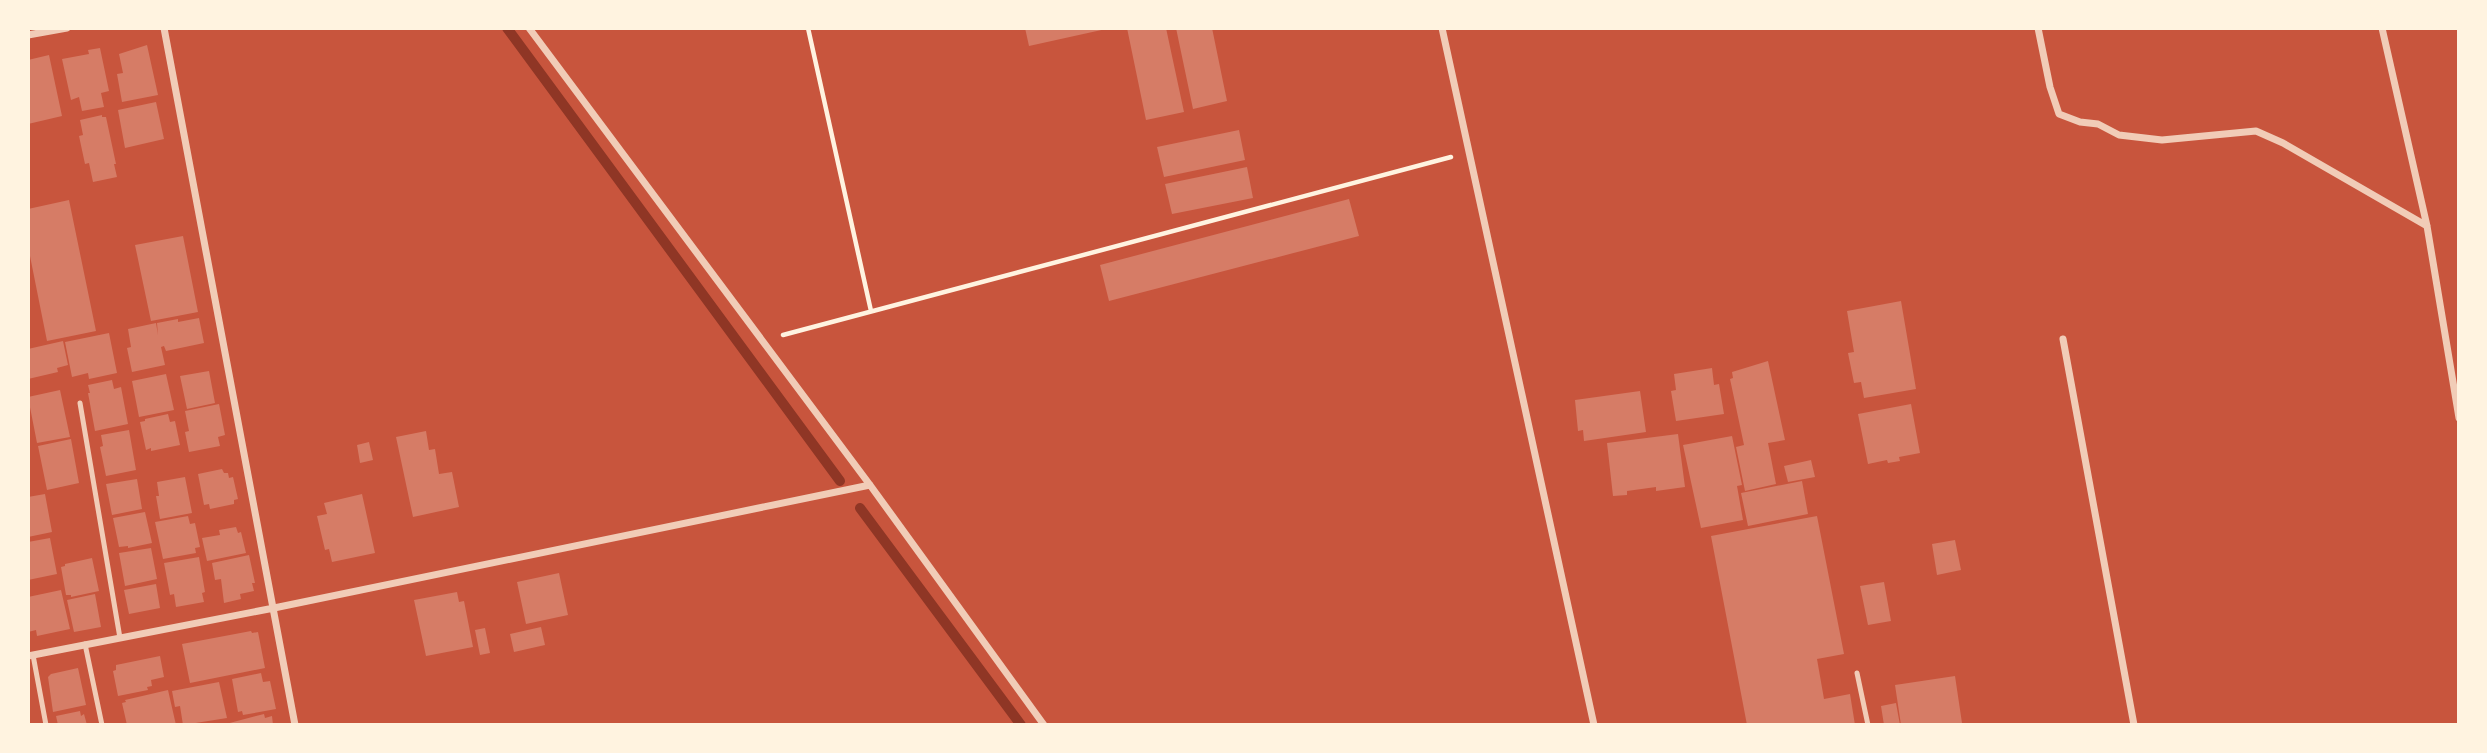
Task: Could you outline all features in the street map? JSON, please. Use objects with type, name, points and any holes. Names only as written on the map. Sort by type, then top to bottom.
[{"type":"street","points":[[28,35],[67,28]]},
{"type":"street","points":[[164,28],[295,725]]},
{"type":"street","points":[[529,28],[870,485],[1044,725]]},
{"type":"street","points":[[1442,28],[1594,725]]},
{"type":"street","points":[[2038,28],[2050,87],[2059,114],[2080,122],[2098,124],[2119,135],[2162,140],[2256,131],[2283,142],[2427,226]]},
{"type":"street","points":[[2382,28],[2427,226],[2459,418]]},
{"type":"street","points":[[2063,339],[2134,725]]},
{"type":"street","points":[[30,656],[870,485]]},
{"type":"lane","points":[[80,403],[120,638]]},
{"type":"lane","points":[[85,644],[102,725]]},
{"type":"lane","points":[[30,656],[46,725]]},
{"type":"lane","points":[[1857,673],[1868,725]]},
{"type":"path","points":[[808,28],[871,311]]},
{"type":"path","points":[[762,340],[1469,152]]},
{"type":"building","points":[[1025,28],[1106,28],[1106,29],[1029,46]]},
{"type":"building","points":[[1127,28],[1166,28],[1184,112],[1146,120]]},
{"type":"building","points":[[1176,28],[1212,28],[1227,101],[1193,109]]},
{"type":"building","points":[[147,45],[158,95],[122,102],[117,74],[123,73],[119,54]]},
{"type":"building","points":[[100,48],[109,91],[101,93],[104,107],[82,111],[79,97],[71,100],[62,59],[89,54],[88,50]]},
{"type":"building","points":[[49,55],[62,116],[28,124],[28,60]]},
{"type":"building","points":[[156,102],[164,139],[125,148],[118,110]]},
{"type":"building","points":[[102,115],[106,117],[117,177],[93,182],[89,163],[85,164],[79,136],[83,135],[80,120]]},
{"type":"building","points":[[1239,130],[1245,160],[1164,177],[1157,147]]},
{"type":"building","points":[[1247,167],[1253,198],[1172,214],[1165,184]]},
{"type":"building","points":[[1349,199],[1359,236],[1109,301],[1100,265]]},
{"type":"building","points":[[69,200],[96,331],[47,341],[28,246],[28,209]]},
{"type":"building","points":[[183,236],[198,312],[151,321],[135,245]]},
{"type":"building","points":[[1901,301],[1916,389],[1864,398],[1861,382],[1854,383],[1848,353],[1854,352],[1847,311]]},
{"type":"building","points":[[199,318],[204,343],[166,351],[164,346],[161,347],[165,365],[132,372],[127,348],[131,347],[128,329],[156,323],[158,335],[157,323]]},
{"type":"building","points":[[109,333],[117,373],[89,379],[88,373],[72,377],[65,342]]},
{"type":"building","points":[[63,341],[68,365],[57,368],[58,372],[28,379],[28,349]]},
{"type":"building","points":[[1768,361],[1785,440],[1768,443],[1776,484],[1745,491],[1736,447],[1744,445],[1730,379],[1733,378],[1732,372]]},
{"type":"building","points":[[1712,368],[1714,385],[1719,384],[1724,414],[1676,421],[1671,391],[1676,390],[1674,374]]},
{"type":"building","points":[[209,371],[215,403],[187,409],[180,376]]},
{"type":"building","points":[[166,374],[174,410],[139,417],[132,381]]},
{"type":"building","points":[[112,380],[114,389],[121,387],[128,424],[95,431],[88,385]]},
{"type":"building","points":[[60,390],[70,437],[37,443],[28,397]]},
{"type":"building","points":[[1640,391],[1646,432],[1584,441],[1583,430],[1578,431],[1575,400]]},
{"type":"building","points":[[219,404],[225,435],[218,437],[220,446],[189,452],[185,411]]},
{"type":"building","points":[[1911,404],[1920,453],[1899,457],[1900,461],[1888,463],[1887,460],[1868,464],[1858,414]]},
{"type":"building","points":[[168,414],[170,422],[175,421],[180,445],[146,450],[140,422]]},
{"type":"building","points":[[129,430],[136,470],[106,476],[100,447],[103,446],[101,435]]},
{"type":"building","points":[[426,431],[429,450],[435,449],[439,474],[452,472],[459,507],[413,517],[396,437]]},
{"type":"building","points":[[1678,434],[1685,487],[1656,491],[1656,487],[1613,496],[1607,443]]},
{"type":"building","points":[[1732,436],[1742,485],[1737,486],[1743,520],[1701,528],[1683,445]]},
{"type":"building","points":[[71,439],[79,483],[47,490],[38,446]]},
{"type":"building","points":[[369,442],[373,460],[360,463],[357,445]]},
{"type":"building","points":[[1811,460],[1815,477],[1788,482],[1784,466]]},
{"type":"building","points":[[222,469],[224,473],[228,473],[229,478],[233,477],[238,499],[234,500],[234,504],[210,509],[209,504],[204,505],[198,474]]},
{"type":"building","points":[[185,477],[192,513],[160,519],[156,496],[159,496],[157,482]]},
{"type":"building","points":[[137,479],[142,509],[112,515],[106,484]]},
{"type":"building","points":[[1802,481],[1808,514],[1748,526],[1741,493]]},
{"type":"building","points":[[45,494],[52,532],[28,537],[28,497]]},
{"type":"building","points":[[362,494],[375,553],[332,562],[329,549],[325,550],[317,516],[327,514],[324,503]]},
{"type":"building","points":[[145,512],[152,543],[119,547],[113,518]]},
{"type":"building","points":[[188,516],[190,524],[195,523],[200,547],[195,548],[196,553],[163,559],[155,522]]},
{"type":"building","points":[[1817,516],[1844,654],[1817,659],[1824,699],[1850,694],[1855,725],[1747,725],[1711,536]]},
{"type":"building","points":[[236,527],[238,533],[241,532],[246,553],[207,561],[202,538],[220,535],[219,530]]},
{"type":"building","points":[[50,538],[57,574],[28,580],[28,542]]},
{"type":"building","points":[[1955,540],[1961,570],[1937,575],[1932,544]]},
{"type":"building","points":[[151,548],[157,579],[125,586],[119,553]]},
{"type":"building","points":[[249,555],[254,591],[240,594],[241,599],[224,603],[221,579],[215,580],[212,563]]},
{"type":"building","points":[[199,557],[204,602],[176,607],[174,594],[170,595],[164,563]]},
{"type":"building","points":[[92,558],[99,591],[71,597],[66,595],[61,567]]},
{"type":"building","points":[[559,573],[568,615],[526,624],[517,582]]},
{"type":"building","points":[[1884,582],[1891,621],[1868,625],[1860,586]]},
{"type":"building","points":[[156,584],[160,608],[129,614],[124,590]]},
{"type":"building","points":[[61,590],[70,629],[37,636],[36,630],[28,632],[28,597]]},
{"type":"building","points":[[457,592],[459,602],[464,601],[473,647],[426,656],[414,600]]},
{"type":"building","points":[[95,594],[101,627],[74,632],[67,600]]},
{"type":"building","points":[[541,627],[545,645],[514,652],[510,634]]},
{"type":"building","points":[[485,628],[490,653],[480,655],[475,630]]},
{"type":"building","points":[[258,632],[265,668],[190,683],[182,644]]},
{"type":"building","points":[[160,656],[164,677],[151,680],[152,686],[147,687],[148,690],[118,696],[113,671],[116,670],[116,665]]},
{"type":"building","points":[[78,668],[86,705],[53,712],[48,677]]},
{"type":"building","points":[[261,673],[263,682],[270,681],[276,709],[243,715],[242,711],[238,712],[232,679]]},
{"type":"building","points":[[1955,676],[1962,723],[1901,725],[1895,685]]},
{"type":"building","points":[[219,682],[227,718],[183,725],[180,706],[175,707],[172,691]]},
{"type":"building","points":[[168,690],[176,725],[127,725],[122,703],[126,702],[125,700]]},
{"type":"building","points":[[1896,703],[1900,725],[1884,725],[1881,706]]},
{"type":"building","points":[[80,711],[81,716],[84,714],[87,725],[58,725],[56,716]]},
{"type":"building","points":[[264,714],[265,718],[272,716],[273,725],[222,725]]},
{"type":"waterway","points":[[507,28],[840,481]]},
{"type":"waterway","points":[[860,508],[1021,725]]}]
